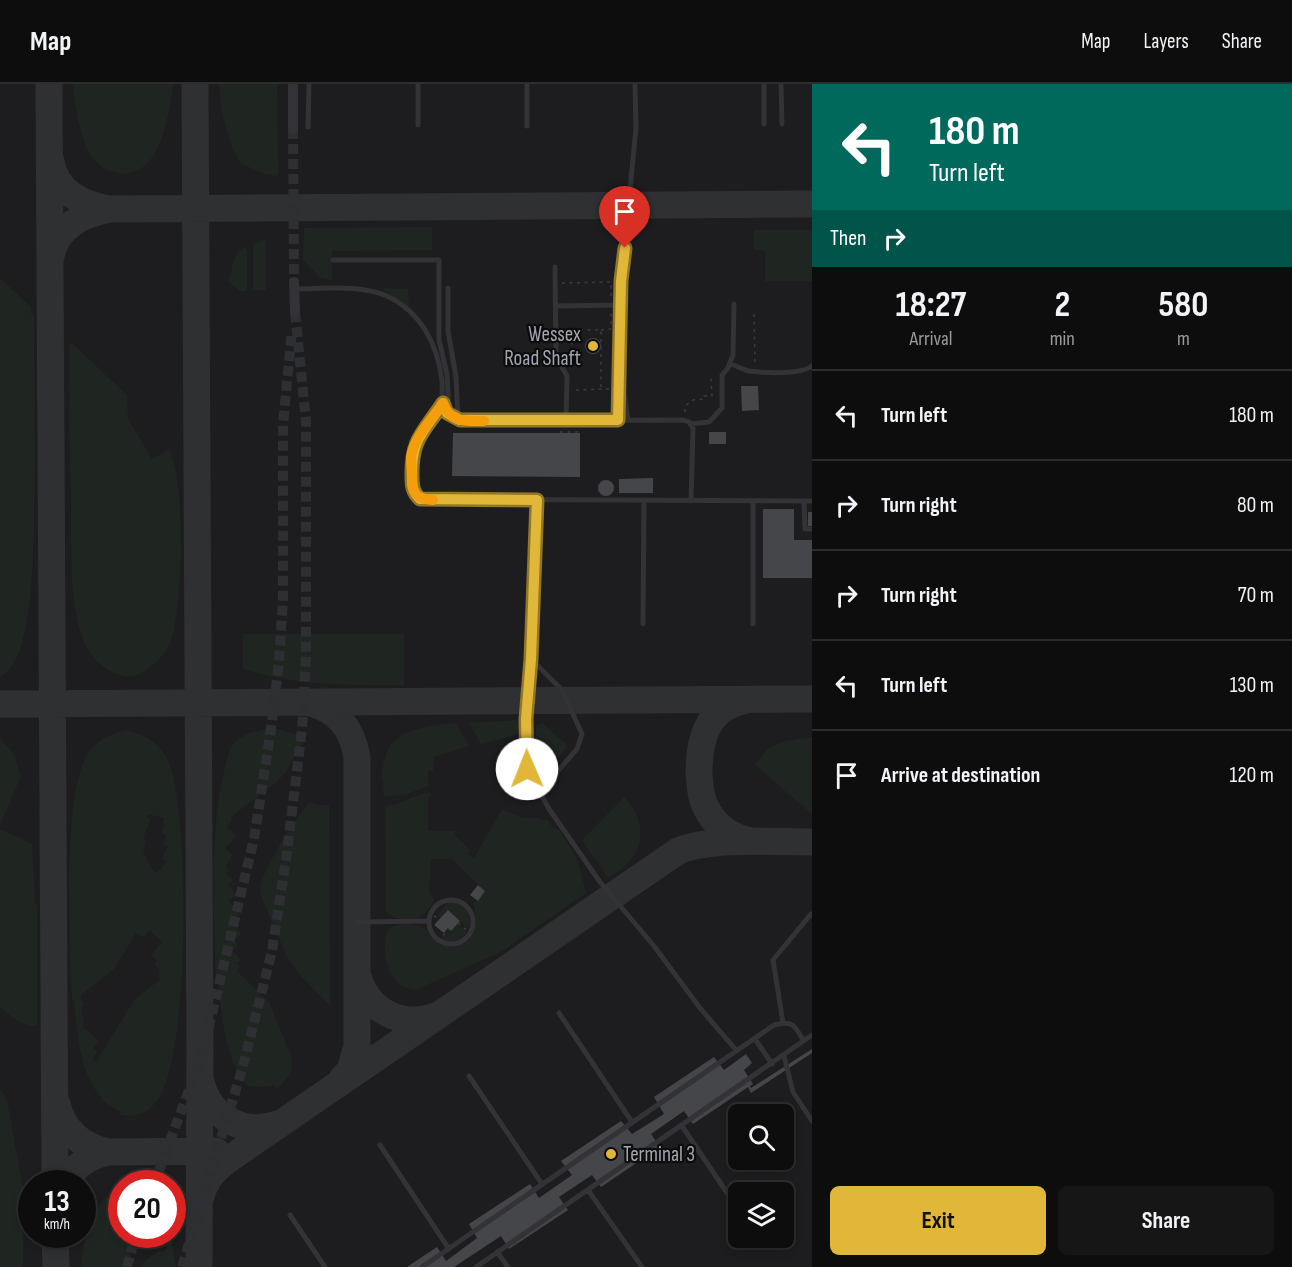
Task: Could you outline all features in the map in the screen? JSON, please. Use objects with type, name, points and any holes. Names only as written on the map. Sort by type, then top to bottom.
[{"type":"street","points":[[293,84],[293,129]]},
{"type":"street","points":[[294,286],[295,312]]},
{"type":"lane","points":[[308,127],[309,84]]},
{"type":"lane","points":[[418,84],[418,125]]},
{"type":"lane","points":[[526,84],[527,126]]},
{"type":"lane","points":[[618,420],[621,281],[636,128],[635,84]]},
{"type":"lane","points":[[764,84],[764,124]]},
{"type":"lane","points":[[781,84],[782,124]]},
{"type":"lane","points":[[333,260],[439,260],[439,340],[447,378],[448,406],[455,419]]},
{"type":"lane","points":[[555,267],[556,357],[567,376],[567,420]]},
{"type":"lane","points":[[294,286],[385,295],[405,307],[421,323],[431,338],[439,360],[443,403],[447,413],[455,419],[472,421],[683,420],[693,428],[691,501]]},
{"type":"lane","points":[[448,288],[448,331],[456,377],[455,419]]},
{"type":"lane","points":[[624,290],[624,392],[628,420]]},
{"type":"lane","points":[[690,424],[709,422],[721,410],[722,375],[730,364],[734,349],[734,304]]},
{"type":"lane","points":[[555,306],[622,305]]},
{"type":"lane","points":[[730,364],[760,372],[803,371],[812,366]]},
{"type":"lane","points":[[443,403],[422,432],[411,456],[412,485],[417,496],[429,500],[812,501]]},
{"type":"lane","points":[[537,500],[531,659],[526,719],[527,769],[539,793],[600,882],[736,1050]]},
{"type":"lane","points":[[643,624],[644,500]]},
{"type":"lane","points":[[753,501],[753,624]]},
{"type":"lane","points":[[804,501],[805,529],[812,529]]},
{"type":"lane","points":[[531,659],[562,690],[582,734],[577,748],[539,793]]},
{"type":"lane","points":[[458,900],[472,913],[470,933],[465,939],[452,944],[438,941],[430,932],[428,921],[431,914],[443,901],[458,900]]},
{"type":"lane","points":[[783,1023],[773,960],[810,914]]},
{"type":"lane","points":[[357,922],[428,921]]},
{"type":"lane","points":[[559,1013],[632,1122]]},
{"type":"lane","points":[[422,1267],[774,1025],[783,1023],[793,1025],[803,1040]]},
{"type":"lane","points":[[476,1267],[812,1035]]},
{"type":"lane","points":[[755,1039],[772,1064]]},
{"type":"lane","points":[[784,1056],[793,1092],[812,1121]]},
{"type":"lane","points":[[469,1076],[542,1184]]},
{"type":"lane","points":[[682,1126],[728,1194]]},
{"type":"lane","points":[[380,1145],[449,1248]]},
{"type":"lane","points":[[588,1190],[642,1267]]},
{"type":"lane","points":[[290,1215],[326,1267]]},
{"type":"lane","points":[[497,1252],[508,1267]]},
{"type":"path","points":[[561,283],[611,282],[611,329],[572,330],[572,373]]},
{"type":"path","points":[[601,330],[601,389]]},
{"type":"path","points":[[572,390],[618,390]]},
{"type":"path","points":[[700,393],[704,396]]},
{"type":"path","points":[[431,914],[440,919]]},
{"type":"path","points":[[458,922],[470,933]]},
{"type":"path","points":[[438,941],[449,929]]},
{"type":"shaded area","points":[[0,84],[812,84],[812,1267],[0,1267]]},
{"type":"shaded area","points":[[73,84],[173,84],[169,112],[160,142],[153,156],[144,166],[133,172],[118,173],[110,171],[93,159],[81,131]]},
{"type":"shaded area","points":[[219,84],[277,84],[278,176],[264,174],[240,163],[225,125]]},
{"type":"shaded area","points":[[432,227],[432,250],[332,251],[332,280],[321,278],[303,260],[304,228]]},
{"type":"shaded area","points":[[754,230],[812,230],[812,281],[765,281],[765,251],[754,250]]},
{"type":"shaded area","points":[[266,239],[266,290],[253,290],[253,245]]},
{"type":"shaded area","points":[[245,247],[247,250],[247,291],[240,291],[228,281],[235,257]]},
{"type":"shaded area","points":[[0,278],[31,307],[31,314],[34,315],[35,495],[28,613],[22,643],[16,658],[8,671],[0,676]]},
{"type":"shaded area","points":[[381,288],[408,289],[409,307]]},
{"type":"shaded area","points":[[69,344],[73,344],[127,395],[128,419],[152,459],[169,449],[178,486],[181,540],[179,594],[173,634],[167,650],[159,659],[146,670],[132,676],[121,676],[101,665],[92,656],[78,625],[71,557]]},
{"type":"shaded area","points":[[243,634],[404,634],[404,685],[303,682],[243,669]]},
{"type":"shaded area","points":[[516,720],[520,727],[516,735],[481,744],[469,723]]},
{"type":"shaded area","points":[[456,723],[469,746],[434,757],[433,771],[428,771],[428,786],[407,794],[384,797],[381,777],[387,753],[393,743],[408,732]]},
{"type":"shaded area","points":[[542,723],[568,746],[545,773],[539,772],[535,750],[536,726]]},
{"type":"shaded area","points":[[273,728],[306,737],[285,773],[277,782],[231,817],[232,820],[227,827],[236,835],[226,848],[232,855],[226,867],[229,870],[227,874],[233,880],[229,885],[236,896],[229,900],[239,915],[231,920],[241,934],[234,940],[238,946],[233,950],[240,960],[237,963],[240,966],[237,971],[269,1002],[291,1055],[292,1069],[289,1076],[276,1090],[275,1085],[248,1086],[233,1062],[225,1035],[218,979],[216,979],[214,903],[216,827],[229,753],[240,738],[256,731]]},
{"type":"shaded area","points":[[126,730],[158,746],[170,765],[181,834],[183,934],[181,986],[169,1072],[159,1098],[152,1107],[137,1115],[126,1116],[120,1115],[121,1112],[107,1103],[97,1092],[89,1078],[80,1048],[74,1000],[72,999],[69,869],[75,797],[81,769],[90,750],[98,742]],"holes":[[[148,814],[164,818],[161,833],[166,836],[163,844],[168,847],[162,858],[166,861],[155,873],[143,852],[146,841],[143,839],[150,819],[147,818]],[[150,930],[162,942],[152,955],[157,961],[155,965],[161,971],[158,974],[161,979],[135,999],[96,1062],[93,1059],[97,1052],[93,1048],[99,1041],[84,1028],[82,1014],[84,1003],[81,995],[114,969],[136,933],[143,937]]]},
{"type":"shaded area","points":[[812,737],[812,814],[755,765],[768,748],[786,741]]},
{"type":"shaded area","points":[[0,739],[15,755],[19,773],[22,774],[0,825]]},
{"type":"shaded area","points":[[431,792],[431,797],[428,798],[428,831],[455,831],[455,835],[470,850],[468,854],[474,858],[502,809],[523,818],[548,821],[553,828],[560,831],[578,861],[586,893],[499,953],[415,990],[398,982],[388,968],[385,949],[387,930],[409,924],[425,929],[439,943],[456,945],[462,943],[473,931],[474,902],[478,901],[485,891],[452,859],[431,859],[429,891],[434,900],[424,914],[408,919],[393,917],[386,912],[385,806]]},
{"type":"shaded area","points":[[624,797],[638,817],[640,841],[631,860],[608,878],[582,840]]},
{"type":"shaded area","points":[[309,802],[329,805],[330,1006],[298,973],[286,955],[260,893],[261,884],[271,860]]},
{"type":"shaded area","points":[[0,829],[32,844],[35,903],[37,905],[37,1026],[21,1023],[0,1007]]},
{"type":"shaded area","points":[[454,901],[468,912],[470,920],[468,929],[448,910],[441,918],[437,915],[447,903]]},
{"type":"shaded area","points":[[457,924],[467,932],[464,935],[452,941],[441,939]]},
{"type":"shaded area","points":[[0,1089],[7,1100],[20,1170],[18,1248],[23,1248],[23,1267],[0,1267]]},
{"type":"shaded area","points":[[108,1196],[108,1248],[129,1248],[133,1267],[81,1267],[84,1248],[96,1248],[96,1211]]},
{"type":"shaded area","points":[[172,1248],[176,1267],[141,1267],[146,1260]]},
{"type":"building","name":"Wessex Road Shaft","points":[[593,338],[599,340],[601,346],[599,352],[593,354],[587,352],[585,346],[587,340]]},
{"type":"building","points":[[741,386],[758,386],[759,410],[742,411]]},
{"type":"building","points":[[709,432],[726,432],[726,444],[709,444]]},
{"type":"building","points":[[453,433],[580,433],[580,477],[452,476]]},
{"type":"building","points":[[653,478],[653,493],[619,493],[619,479]]},
{"type":"building","points":[[606,480],[612,482],[614,488],[612,494],[606,496],[600,494],[598,488],[600,482]]},
{"type":"building","points":[[763,509],[794,509],[794,540],[812,540],[812,578],[763,578]]},
{"type":"building","points":[[808,512],[812,512],[812,526],[808,526]]},
{"type":"building","points":[[478,885],[485,891],[478,901],[470,895]]},
{"type":"building","points":[[448,910],[460,921],[451,931],[448,928],[444,933],[434,925]]},
{"type":"building","name":"Terminal 3","points":[[812,1049],[812,1053],[751,1093],[748,1087],[693,1124],[684,1111],[651,1134],[660,1147],[601,1187],[592,1175],[559,1197],[568,1210],[509,1249],[501,1236],[454,1267],[407,1267],[437,1247],[446,1261],[477,1238],[469,1224],[530,1184],[539,1198],[572,1175],[561,1161],[621,1121],[632,1134],[664,1114],[654,1097],[714,1057],[724,1070],[746,1054],[752,1063],[744,1070],[753,1084],[751,1088]]},
{"type":"taxiway","points":[[49,84],[55,1170]]},
{"type":"taxiway","points":[[195,84],[199,1267]]},
{"type":"taxiway","points":[[51,161],[58,181],[72,195],[90,204],[110,209]]},
{"type":"taxiway","points":[[51,257],[59,238],[72,224],[90,214],[110,209],[812,204]]},
{"type":"taxiway","points":[[0,704],[812,699]]},
{"type":"taxiway","points":[[743,701],[731,705],[713,718],[703,738],[699,773],[703,799],[713,818],[726,831],[750,841]]},
{"type":"taxiway","points":[[311,703],[321,706],[343,722],[352,738],[357,757],[357,1046],[350,1070],[342,1079]]},
{"type":"taxiway","points":[[200,1199],[212,1175],[232,1157],[678,851],[725,842],[812,842]]},
{"type":"taxiway","points":[[358,976],[370,999],[388,1014],[411,1020],[436,1016]]},
{"type":"taxiway","points":[[201,1082],[212,1105],[230,1121],[252,1127],[277,1124]]},
{"type":"taxiway","points":[[57,1104],[64,1122],[75,1136],[89,1146],[108,1152],[216,1151]]},
{"type":"taxiway","points":[[74,1170],[94,1156],[108,1152]]},
{"type":"taxiway","points":[[55,1248],[56,1267]]},
{"type":"tunnel","points":[[293,129],[294,282]]},
{"type":"tunnel","points":[[182,1267],[243,1066],[272,951],[302,729],[306,655],[306,421],[295,312]]},
{"type":"tunnel","points":[[159,1170],[202,1055],[254,839],[279,662],[283,600],[283,424],[292,331]]},
{"type":"tunnel","points":[[127,1267],[132,1248]]},
{"type":"slow traffic","points":[[433,500],[420,499],[412,485],[411,456],[422,432],[443,403],[452,418],[484,421]]},
{"type":"place","name":"Wessex Road Shaft","points":[[593,346]]},
{"type":"place","name":"Terminal 3","points":[[611,1154]]},
{"type":"route","points":[[527,769],[526,719],[531,659],[537,500],[420,499],[413,490],[411,456],[422,432],[443,403],[447,413],[452,418],[460,420],[618,420],[621,281],[625,248]]}]
